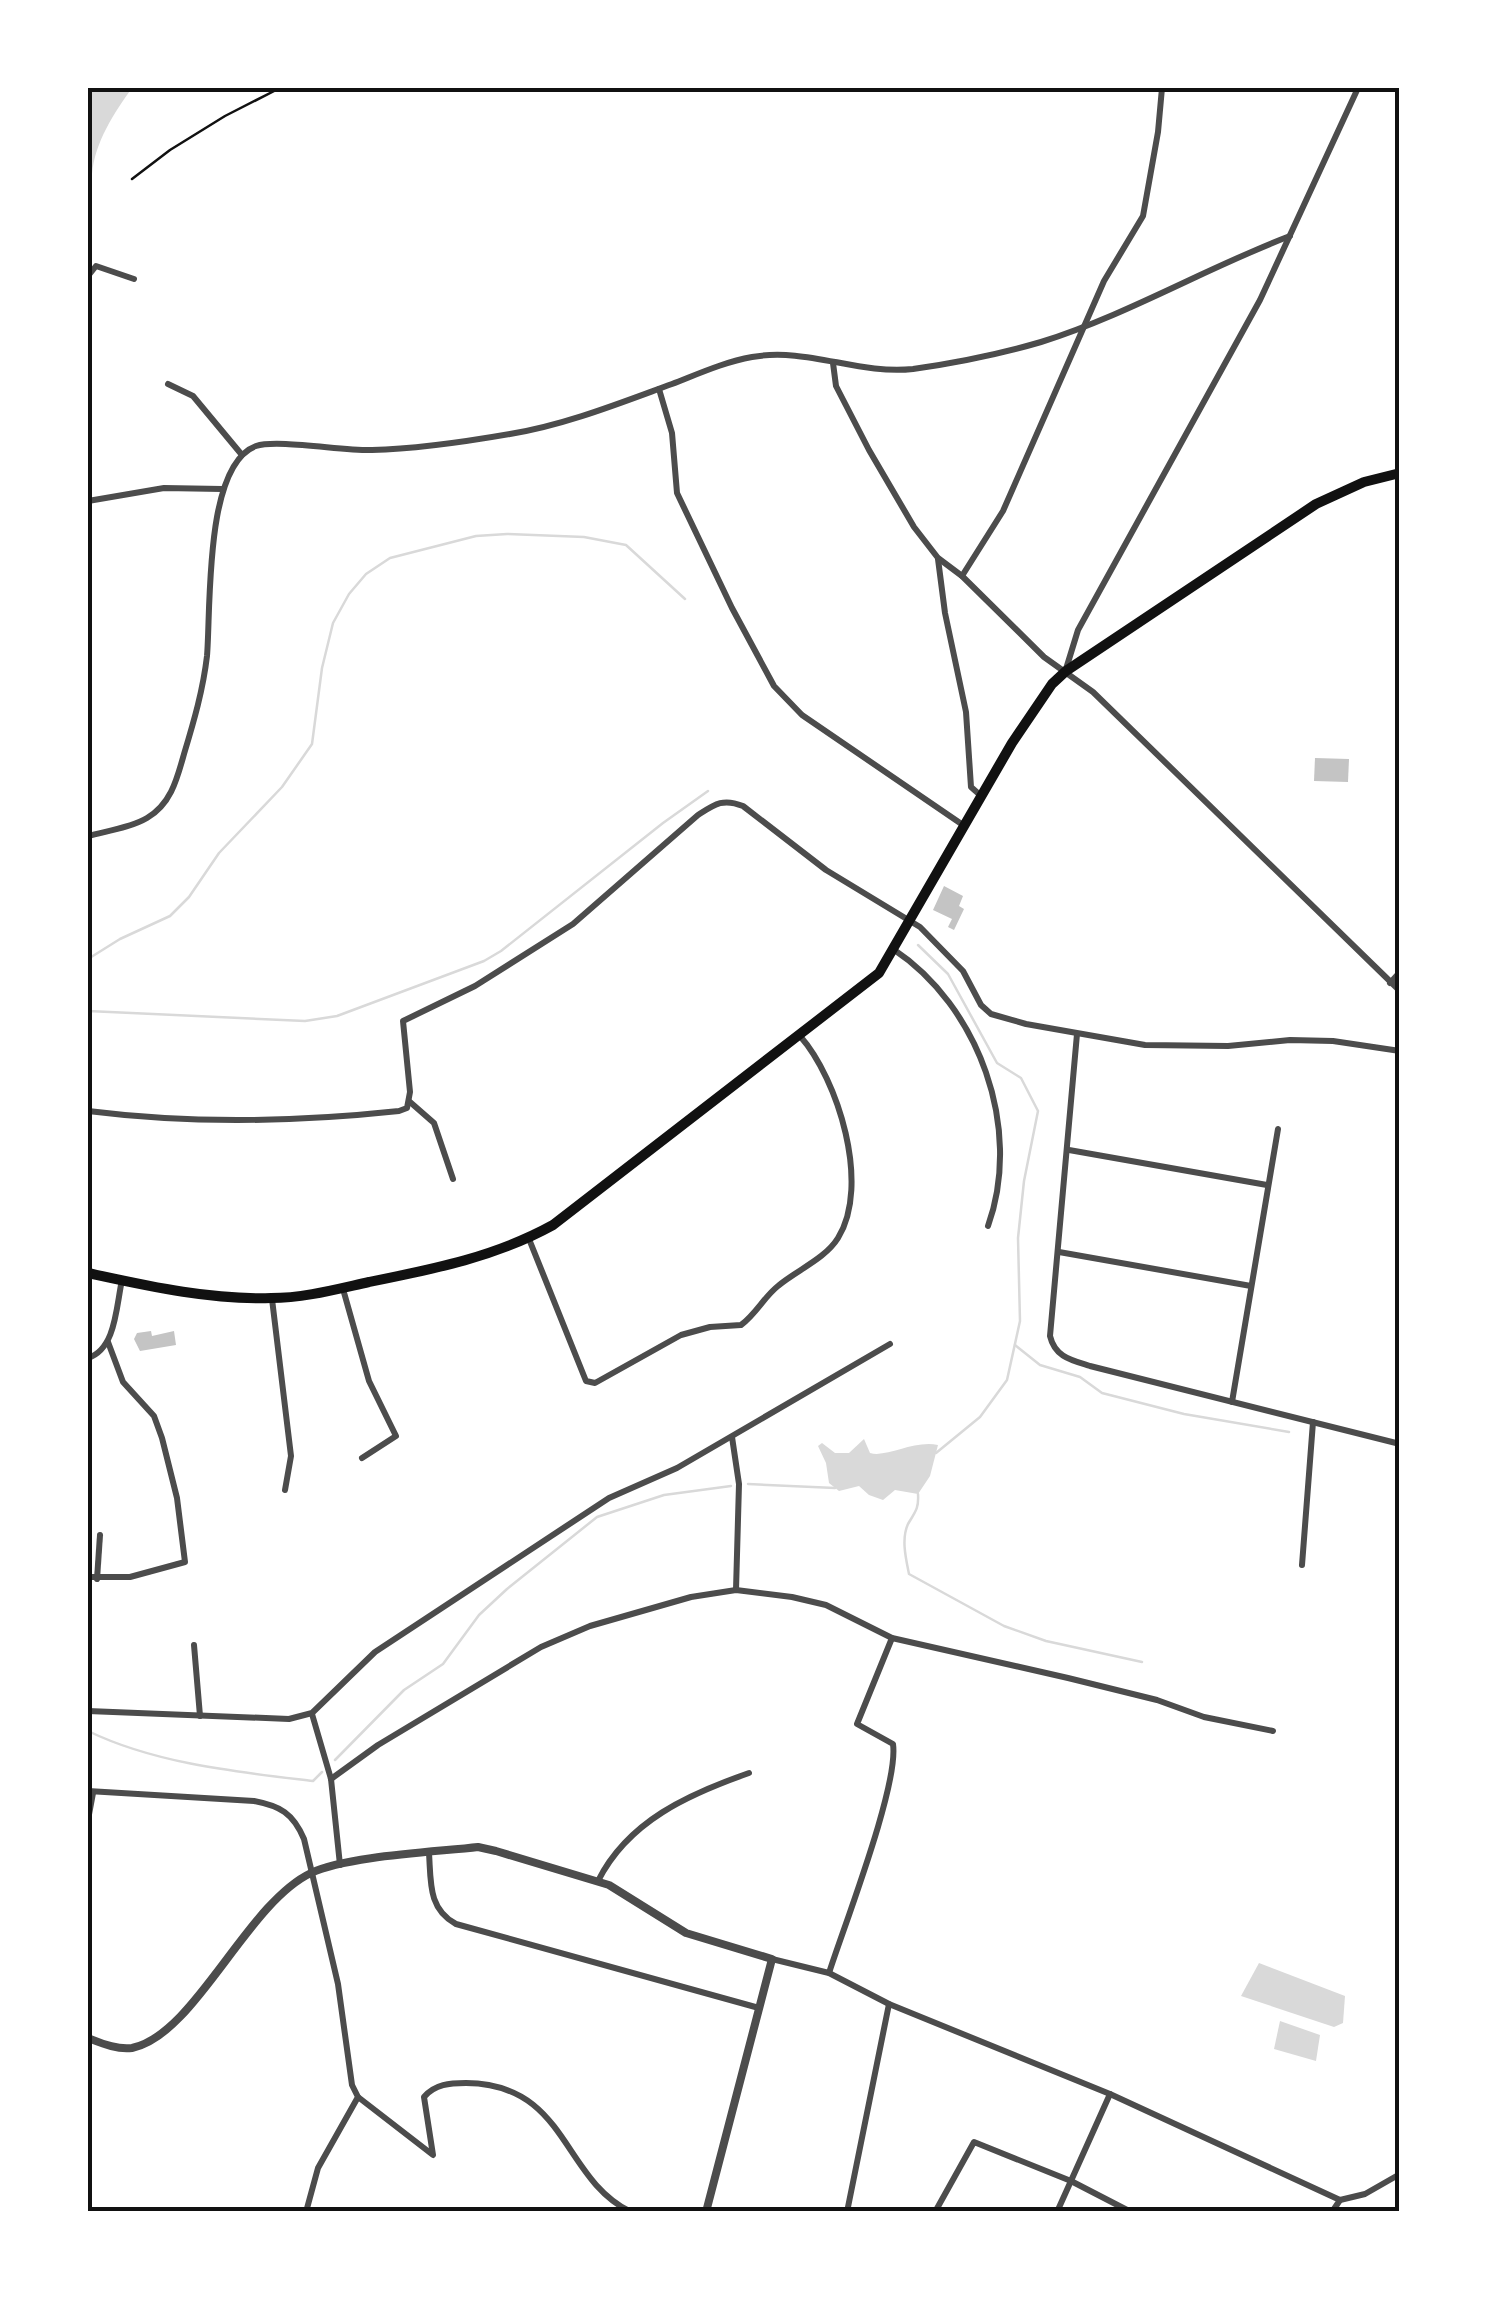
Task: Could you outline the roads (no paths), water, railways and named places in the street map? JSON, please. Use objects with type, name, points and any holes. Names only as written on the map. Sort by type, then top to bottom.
[{"type":"main road","points":[[88,1273],[182,1292],[272,1298],[451,1266],[529,1239],[580,1207],[878,972],[980,796],[1052,684],[1066,671],[1316,504],[1364,482],[1400,473]]},
{"type":"street","points":[[962,576],[1003,511],[1104,280],[1143,216],[1162,88]]},
{"type":"street","points":[[1066,671],[1078,630],[1252,316],[1358,88]]},
{"type":"street","points":[[88,836],[146,819],[171,795],[201,698],[212,545],[222,489],[242,455],[257,446],[371,450],[517,433],[750,358],[796,355],[870,369],[918,368],[1041,342],[1290,236]]},
{"type":"street","points":[[88,276],[96,266],[134,279]]},
{"type":"street","points":[[834,363],[836,386],[869,450],[938,558],[962,576],[1044,657],[1093,692],[1400,992]]},
{"type":"street","points":[[168,384],[193,396],[242,455]]},
{"type":"street","points":[[659,388],[672,433],[677,493],[774,686],[802,715],[963,824]]},
{"type":"street","points":[[88,501],[164,488],[222,489]]},
{"type":"street","points":[[938,558],[966,712],[972,787],[980,796]]},
{"type":"street","points":[[453,1179],[434,1124],[410,1102],[404,1021],[489,978],[573,924],[698,814],[730,800],[826,870],[911,920],[956,963],[981,1005],[991,1014],[1145,1045],[1333,1041],[1400,1052]]},
{"type":"street","points":[[893,949],[939,987],[958,1015],[992,1086],[1000,1146],[988,1226]]},
{"type":"street","points":[[1390,983],[1400,972]]},
{"type":"street","points":[[1077,1034],[1050,1336],[1053,1348],[1064,1357],[1090,1366],[1400,1444]]},
{"type":"street","points":[[529,1239],[586,1381],[594,1383],[682,1335],[710,1327],[742,1325],[778,1286],[830,1248],[839,1237],[848,1210],[850,1146],[827,1080],[800,1036]]},
{"type":"street","points":[[88,1112],[296,1120],[399,1111],[410,1102]]},
{"type":"street","points":[[1232,1402],[1278,1129]]},
{"type":"street","points":[[1069,1150],[1267,1185]]},
{"type":"street","points":[[1059,1252],[1250,1286]]},
{"type":"street","points":[[88,1358],[97,1355],[108,1342],[122,1280]]},
{"type":"street","points":[[342,1288],[369,1381],[396,1436],[362,1458]]},
{"type":"street","points":[[272,1298],[291,1456],[286,1490]]},
{"type":"street","points":[[88,1578],[130,1577],[185,1562],[177,1498],[162,1438],[154,1416],[123,1382],[108,1342]]},
{"type":"street","points":[[88,1711],[289,1719],[312,1714],[374,1652],[609,1498],[647,1483],[890,1344]]},
{"type":"street","points":[[1302,1565],[1313,1422]]},
{"type":"street","points":[[732,1436],[739,1484],[736,1590]]},
{"type":"street","points":[[97,1579],[100,1535]]},
{"type":"street","points":[[330,1779],[378,1745],[541,1647],[590,1626],[691,1596],[736,1590],[792,1597],[826,1606],[892,1638],[1273,1731]]},
{"type":"street","points":[[828,1974],[883,1803],[894,1753],[893,1744],[857,1724],[892,1638]]},
{"type":"street","points":[[194,1645],[200,1716]]},
{"type":"street","points":[[312,1714],[330,1779],[340,1865]]},
{"type":"street","points":[[598,1881],[634,1834],[665,1808],[749,1773]]},
{"type":"street","points":[[88,1820],[90,1792],[214,1797],[273,1804],[289,1812],[297,1822],[338,1984],[352,2085],[358,2098],[433,2155],[424,2096],[428,2091],[448,2084],[493,2085],[534,2104],[601,2187],[631,2212]]},
{"type":"street","points":[[88,2038],[128,2049],[147,2042],[172,2024],[275,1900],[311,1873],[340,1865],[478,1847],[598,1881],[686,1933],[828,1974],[890,2004],[1110,2094],[1340,2200],[1366,2194],[1400,2174]]},
{"type":"street","points":[[429,1853],[434,1902],[443,1916],[456,1924],[759,2008]]},
{"type":"street","points":[[706,2212],[772,1959]]},
{"type":"street","points":[[847,2212],[890,2004]]},
{"type":"street","points":[[1057,2212],[1110,2094]]},
{"type":"street","points":[[306,2212],[318,2168],[358,2098]]},
{"type":"street","points":[[935,2212],[974,2142],[1071,2181],[1131,2212]]},
{"type":"street","points":[[1332,2212],[1340,2200]]},
{"type":"waterway","points":[[88,959],[170,916],[189,897],[219,853],[282,787],[312,744],[322,668],[333,623],[366,574],[390,558],[476,536],[584,537],[626,545],[685,599]]},
{"type":"waterway","points":[[88,1011],[305,1021],[337,1016],[484,961],[501,951],[708,791]]},
{"type":"waterway","points":[[918,945],[948,974],[997,1063],[1021,1078],[1038,1111],[1018,1238],[1020,1321],[1007,1380],[980,1417],[936,1453]]},
{"type":"waterway","points":[[1015,1345],[1040,1365],[1080,1377],[1102,1393],[1184,1414],[1289,1432]]},
{"type":"waterway","points":[[748,1484],[835,1488]]},
{"type":"waterway","points":[[335,1760],[404,1690],[443,1664],[479,1615],[507,1589],[597,1517],[664,1495],[731,1486]]},
{"type":"waterway","points":[[918,1494],[905,1536],[909,1574],[1004,1626],[1046,1641],[1142,1662]]},
{"type":"waterway","points":[[88,1731],[141,1751],[198,1765],[313,1781],[322,1772]]}]
